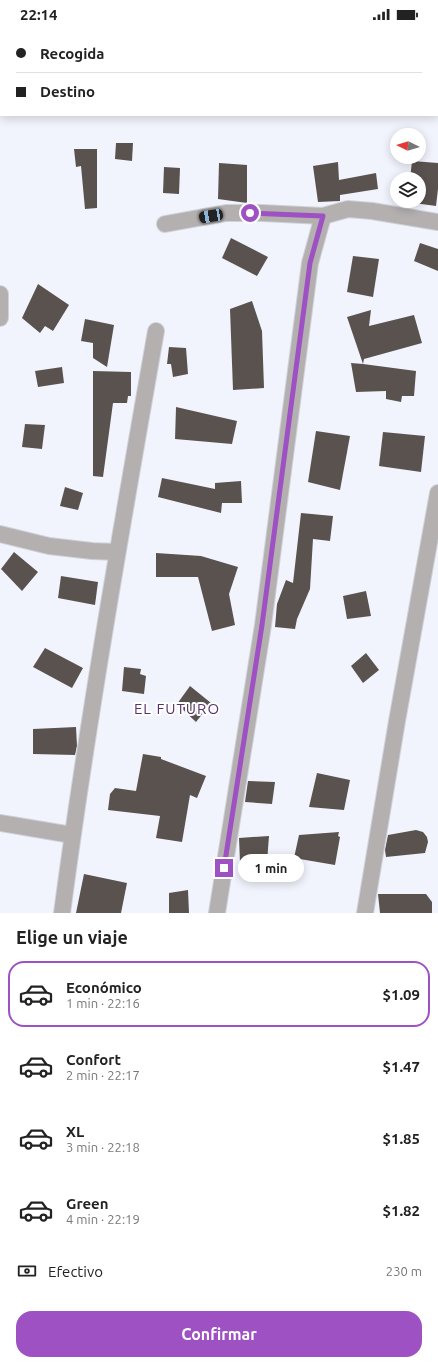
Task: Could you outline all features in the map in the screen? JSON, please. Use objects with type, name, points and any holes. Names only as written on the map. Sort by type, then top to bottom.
[{"type":"street","points":[[165,224],[226,213],[323,216],[348,209],[372,211],[438,222]]},
{"type":"street","points":[[217,913],[262,625],[310,263],[323,216]]},
{"type":"street","points":[[0,294],[0,318]]},
{"type":"street","points":[[62,913],[72,835],[117,552],[156,331]]},
{"type":"street","points":[[365,913],[397,721],[438,493]]},
{"type":"street","points":[[0,534],[49,546],[92,551],[117,552]]},
{"type":"street","points":[[0,823],[72,835]]},
{"type":"building","points":[[116,143],[133,143],[132,161],[115,159]]},
{"type":"building","points":[[74,149],[97,149],[97,208],[85,209],[81,166],[76,167]]},
{"type":"building","points":[[338,162],[339,180],[376,173],[378,189],[340,195],[340,201],[318,202],[313,166]]},
{"type":"building","points":[[426,162],[438,163],[438,189],[436,206],[426,205],[426,172],[411,172],[412,164],[426,164]]},
{"type":"building","points":[[219,163],[247,165],[247,203],[218,199]]},
{"type":"building","points":[[164,167],[180,168],[179,194],[163,193]]},
{"type":"building","points":[[231,238],[268,257],[257,276],[222,258]]},
{"type":"building","points":[[420,243],[438,249],[438,271],[414,261]]},
{"type":"building","points":[[353,256],[379,259],[373,297],[347,292]]},
{"type":"building","points":[[38,284],[69,305],[53,331],[45,326],[40,333],[22,318]]},
{"type":"building","points":[[252,301],[262,331],[264,388],[233,390],[230,309]]},
{"type":"building","points":[[371,310],[369,326],[414,315],[422,343],[364,359],[363,364],[347,317]]},
{"type":"building","points":[[85,319],[114,325],[107,367],[93,358],[93,343],[81,341]]},
{"type":"building","points":[[169,347],[186,348],[188,374],[173,377],[171,364],[167,364]]},
{"type":"building","points":[[351,363],[416,371],[414,396],[402,396],[401,402],[386,399],[386,391],[356,392]]},
{"type":"building","points":[[62,367],[64,383],[38,387],[35,371]]},
{"type":"building","points":[[93,371],[131,372],[131,396],[128,396],[127,403],[113,403],[103,477],[93,476]]},
{"type":"building","points":[[176,407],[237,421],[232,444],[175,439]]},
{"type":"building","points":[[25,424],[45,425],[42,449],[22,447]]},
{"type":"building","points":[[316,431],[350,436],[340,490],[308,482]]},
{"type":"building","points":[[383,432],[425,436],[421,472],[379,466]]},
{"type":"building","points":[[162,478],[215,489],[215,483],[241,481],[242,503],[222,503],[221,513],[158,497]]},
{"type":"building","points":[[65,487],[83,493],[78,510],[60,506]]},
{"type":"building","points":[[301,513],[333,516],[330,541],[313,539],[310,589],[297,619],[295,629],[275,627],[277,604],[286,580],[293,583]]},
{"type":"building","points":[[14,552],[38,572],[22,591],[1,569]]},
{"type":"building","points":[[156,553],[201,556],[238,567],[229,594],[235,625],[212,631],[198,577],[156,577]]},
{"type":"building","points":[[61,576],[98,582],[95,605],[58,598]]},
{"type":"building","points":[[366,591],[371,616],[347,619],[343,596]]},
{"type":"building","points":[[45,648],[83,668],[72,688],[33,667]]},
{"type":"building","points":[[366,653],[379,670],[363,683],[351,666]]},
{"type":"building","points":[[124,667],[141,669],[140,674],[146,676],[144,694],[122,691]]},
{"type":"building","points":[[190,686],[211,703],[196,722],[177,704]]},
{"type":"building","points":[[76,727],[77,746],[75,755],[33,754],[33,729]]},
{"type":"building","points":[[143,754],[161,757],[161,759],[206,776],[197,798],[190,795],[182,842],[156,838],[160,816],[108,810],[110,794],[115,788],[136,791]]},
{"type":"building","points":[[317,773],[350,780],[344,810],[309,807]]},
{"type":"building","points":[[248,781],[275,782],[272,804],[245,802]]},
{"type":"building","points":[[416,830],[423,832],[427,837],[428,842],[425,853],[386,857],[385,850],[388,835]]},
{"type":"building","points":[[339,832],[338,836],[340,837],[335,865],[294,858],[299,835]]},
{"type":"building","points":[[269,836],[267,862],[240,862],[239,838]]},
{"type":"building","points":[[84,874],[127,883],[121,913],[76,913]]},
{"type":"building","points":[[188,890],[189,913],[169,913],[169,893]]},
{"type":"building","points":[[378,894],[426,894],[432,902],[432,913],[380,913]]},
{"type":"district","name":"EL FUTURO","points":[[177,708]]},
{"type":"route","points":[[224,868],[262,625],[310,263],[323,216],[250,213]]}]
